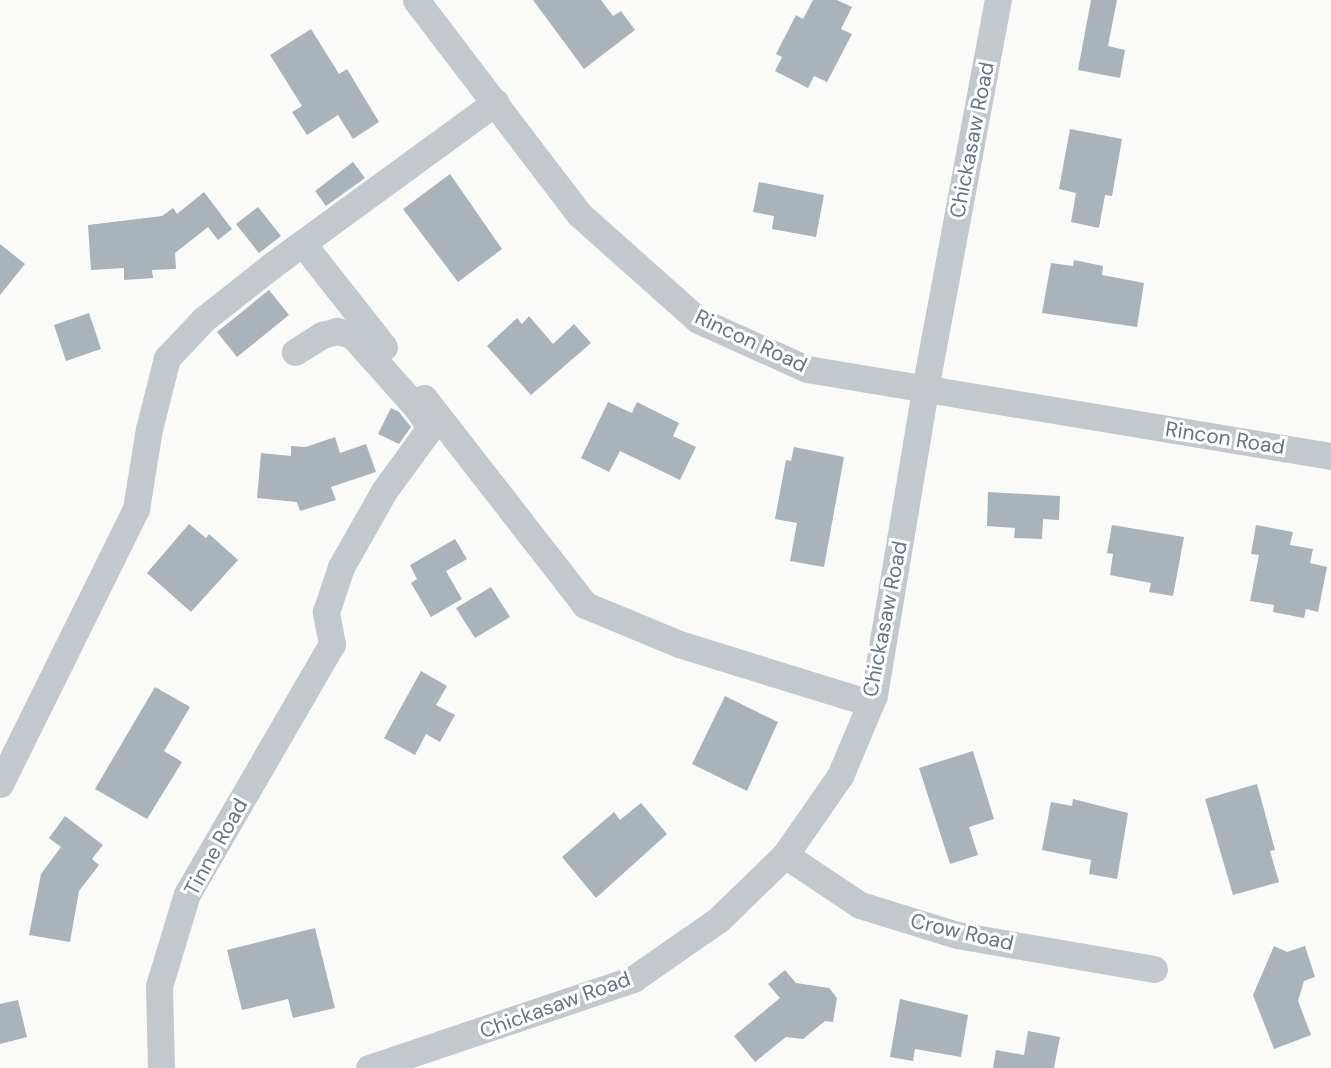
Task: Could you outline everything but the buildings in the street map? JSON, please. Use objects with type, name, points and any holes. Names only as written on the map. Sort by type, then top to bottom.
[{"type":"street","name":"Rincon Road","points":[[416,0],[496,102],[579,214],[698,320],[807,369],[1331,456]]},
{"type":"street","name":"Chickasaw Road","points":[[369,1068],[633,979],[718,920],[785,855],[840,776],[870,703],[925,389],[998,0]]},
{"type":"street","points":[[0,784],[136,509],[148,429],[167,358],[204,319],[496,102]]},
{"type":"street","points":[[303,244],[585,605],[679,644],[870,703]]},
{"type":"street","name":"Tinne Road","points":[[161,1068],[159,986],[187,894],[332,644],[326,612],[341,567],[384,491],[420,445],[428,424],[352,335],[337,331],[322,335],[295,352]]},
{"type":"street","name":"Crow Road","points":[[785,855],[860,905],[957,935],[1154,969]]}]
